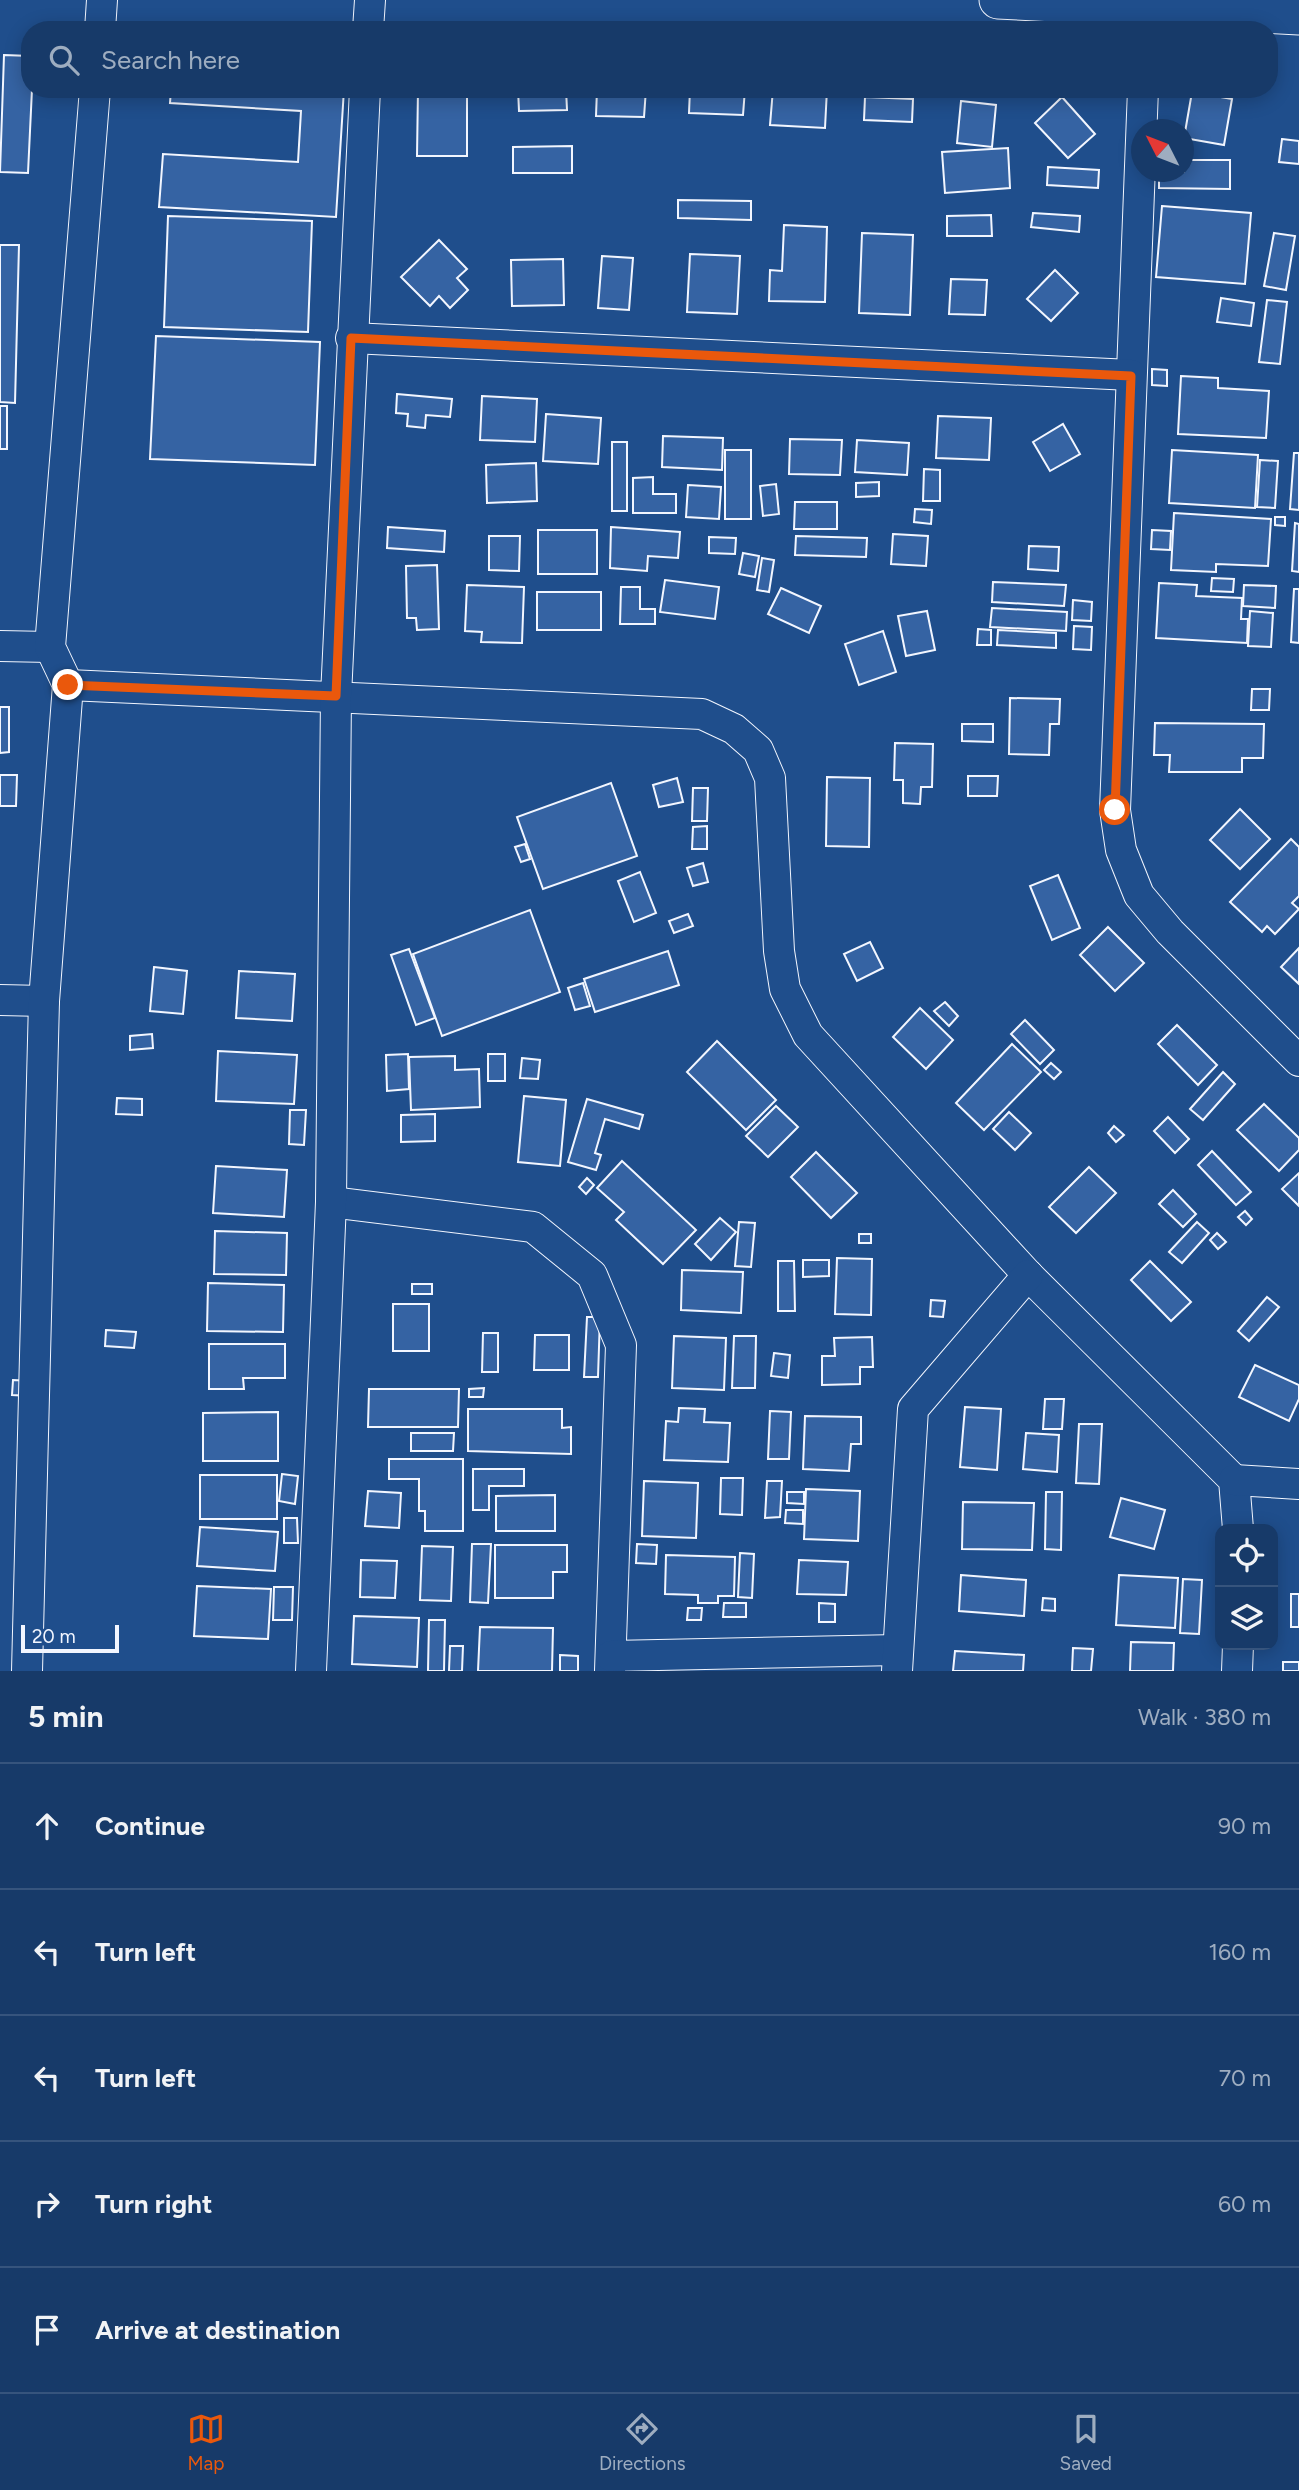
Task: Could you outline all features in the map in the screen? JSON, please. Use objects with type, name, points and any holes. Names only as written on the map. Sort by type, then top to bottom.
[{"type":"street","points":[[101,21],[102,0]]},
{"type":"street","points":[[369,21],[370,0]]},
{"type":"street","points":[[998,0],[1146,19],[1299,16]]},
{"type":"street","points":[[27,1671],[44,1001],[68,685],[50,647],[94,98]]},
{"type":"street","points":[[311,1671],[331,1202],[336,696],[364,98]]},
{"type":"street","points":[[1143,98],[1115,810],[1121,850],[1139,895],[1170,932],[1299,1061]]},
{"type":"street","points":[[351,338],[1131,376]]},
{"type":"street","points":[[0,646],[50,647]]},
{"type":"street","points":[[68,685],[702,714],[734,729],[758,750],[770,778],[779,951],[785,989],[808,1035],[1028,1275],[1234,1480],[1238,1524]]},
{"type":"street","points":[[0,1000],[44,1001]]},
{"type":"street","points":[[331,1202],[533,1227],[592,1276],[621,1345],[611,1663],[898,1660],[914,1409],[1028,1275]]},
{"type":"street","points":[[1234,1480],[1299,1484]]},
{"type":"street","points":[[1237,1671],[1238,1650]]},
{"type":"building","points":[[4,55],[21,56],[21,98],[32,98],[28,173],[0,172]]},
{"type":"building","points":[[170,98],[343,98],[336,217],[159,207],[163,154],[298,162],[301,111],[170,103]]},
{"type":"building","points":[[418,98],[467,98],[467,156],[417,156]]},
{"type":"building","points":[[518,98],[566,98],[567,110],[519,111]]},
{"type":"building","points":[[597,98],[645,98],[644,117],[596,116]]},
{"type":"building","points":[[690,98],[744,98],[743,115],[689,113]]},
{"type":"building","points":[[772,98],[827,98],[825,128],[770,125]]},
{"type":"building","points":[[865,98],[913,99],[912,122],[864,120]]},
{"type":"building","points":[[1063,98],[1095,134],[1068,158],[1035,123]]},
{"type":"building","points":[[1191,98],[1232,99],[1224,145],[1194,140],[1194,119],[1187,119]]},
{"type":"building","points":[[961,101],[996,105],[992,147],[957,143]]},
{"type":"building","points":[[1282,139],[1299,141],[1299,164],[1279,162]]},
{"type":"building","points":[[572,146],[572,173],[513,173],[513,147]]},
{"type":"building","points":[[1008,148],[1010,188],[945,193],[942,152]]},
{"type":"building","points":[[1194,160],[1230,160],[1230,189],[1159,188],[1159,182],[1194,182]]},
{"type":"building","points":[[1048,167],[1099,170],[1098,188],[1047,185]]},
{"type":"building","points":[[678,200],[751,201],[751,220],[678,218]]},
{"type":"building","points":[[1162,206],[1251,213],[1245,284],[1156,277]]},
{"type":"building","points":[[1033,213],[1080,216],[1079,232],[1031,227]]},
{"type":"building","points":[[991,215],[992,236],[947,236],[947,216]]},
{"type":"building","points":[[168,216],[312,221],[308,332],[164,327]]},
{"type":"building","points":[[784,225],[827,227],[825,302],[769,301],[770,270],[782,271]]},
{"type":"building","points":[[862,233],[913,235],[910,315],[859,313]]},
{"type":"building","points":[[1274,233],[1295,236],[1286,290],[1264,286]]},
{"type":"building","points":[[439,240],[467,269],[457,278],[468,290],[450,308],[439,296],[430,306],[401,277]]},
{"type":"building","points":[[0,245],[19,245],[15,403],[0,402]]},
{"type":"building","points":[[690,254],[740,256],[737,314],[687,312]]},
{"type":"building","points":[[602,256],[633,258],[629,310],[598,308]]},
{"type":"building","points":[[563,259],[564,305],[512,306],[511,260]]},
{"type":"building","points":[[1055,270],[1078,293],[1051,321],[1027,299]]},
{"type":"building","points":[[951,279],[987,280],[985,315],[949,314]]},
{"type":"building","points":[[1221,298],[1254,303],[1251,326],[1217,322]]},
{"type":"building","points":[[1267,300],[1287,302],[1280,364],[1259,362]]},
{"type":"building","points":[[156,336],[320,342],[315,465],[150,459]]},
{"type":"building","points":[[1152,369],[1167,370],[1167,386],[1152,385]]},
{"type":"building","points":[[1181,376],[1218,378],[1218,388],[1269,391],[1266,438],[1178,434]]},
{"type":"building","points":[[397,394],[452,399],[450,417],[426,415],[425,428],[407,426],[408,414],[396,413]]},
{"type":"building","points":[[482,396],[537,399],[535,442],[480,440]]},
{"type":"building","points":[[0,406],[7,406],[7,449],[0,449]]},
{"type":"building","points":[[546,414],[601,418],[598,464],[543,461]]},
{"type":"building","points":[[938,416],[991,418],[989,460],[936,458]]},
{"type":"building","points":[[1063,424],[1080,454],[1050,471],[1033,442]]},
{"type":"building","points":[[663,436],[723,438],[722,470],[662,467]]},
{"type":"building","points":[[790,439],[842,440],[840,475],[789,474]]},
{"type":"building","points":[[857,440],[909,443],[907,475],[855,472]]},
{"type":"building","points":[[612,442],[627,442],[627,511],[612,511]]},
{"type":"building","points":[[725,450],[751,450],[751,519],[725,519]]},
{"type":"building","points":[[1172,450],[1258,455],[1255,508],[1169,503]]},
{"type":"building","points":[[1294,453],[1299,453],[1299,510],[1290,509]]},
{"type":"building","points":[[1260,460],[1278,461],[1275,508],[1257,507]]},
{"type":"building","points":[[536,463],[537,501],[487,503],[486,465]]},
{"type":"building","points":[[924,469],[940,470],[940,501],[923,501]]},
{"type":"building","points":[[653,477],[653,494],[676,494],[676,513],[633,513],[633,478]]},
{"type":"building","points":[[879,482],[879,496],[856,497],[856,483]]},
{"type":"building","points":[[776,484],[779,514],[763,516],[760,486]]},
{"type":"building","points":[[688,485],[721,487],[719,519],[686,517]]},
{"type":"building","points":[[795,502],[837,502],[837,529],[794,529]]},
{"type":"building","points":[[915,509],[932,510],[931,524],[914,522]]},
{"type":"building","points":[[1174,513],[1271,519],[1268,566],[1216,564],[1216,572],[1171,570]]},
{"type":"building","points":[[1275,517],[1285,517],[1285,526],[1275,525]]},
{"type":"building","points":[[1295,523],[1299,524],[1299,572],[1292,571]]},
{"type":"building","points":[[388,527],[445,531],[444,552],[387,548]]},
{"type":"building","points":[[611,527],[680,532],[678,558],[648,556],[647,571],[610,568]]},
{"type":"building","points":[[538,530],[597,530],[597,574],[538,574]]},
{"type":"building","points":[[1152,530],[1171,531],[1170,550],[1151,549]]},
{"type":"building","points":[[893,534],[928,536],[926,566],[891,564]]},
{"type":"building","points":[[489,536],[520,536],[519,571],[489,570]]},
{"type":"building","points":[[796,536],[867,538],[866,557],[795,555]]},
{"type":"building","points":[[709,537],[736,538],[735,554],[709,553]]},
{"type":"building","points":[[1029,546],[1059,547],[1058,571],[1028,569]]},
{"type":"building","points":[[743,553],[759,556],[755,577],[739,574]]},
{"type":"building","points":[[762,558],[774,560],[769,592],[757,590]]},
{"type":"building","points":[[437,565],[439,629],[417,630],[416,618],[407,618],[406,566]]},
{"type":"building","points":[[1212,578],[1234,579],[1233,592],[1211,591]]},
{"type":"building","points":[[665,580],[719,587],[715,619],[660,612]]},
{"type":"building","points":[[993,582],[1066,585],[1064,606],[992,602]]},
{"type":"building","points":[[1159,583],[1197,585],[1196,596],[1242,598],[1241,619],[1248,619],[1247,643],[1156,638]]},
{"type":"building","points":[[467,585],[524,587],[522,643],[481,642],[482,632],[465,631]]},
{"type":"building","points":[[1244,585],[1276,586],[1275,608],[1243,606]]},
{"type":"building","points":[[621,587],[640,587],[640,609],[655,609],[655,624],[620,624]]},
{"type":"building","points":[[781,588],[821,606],[809,633],[768,614]]},
{"type":"building","points":[[1294,589],[1299,589],[1299,643],[1291,642]]},
{"type":"building","points":[[537,592],[601,592],[601,630],[537,630]]},
{"type":"building","points":[[1073,600],[1092,602],[1091,621],[1072,620]]},
{"type":"building","points":[[992,608],[1067,612],[1066,631],[990,627]]},
{"type":"building","points":[[927,611],[935,650],[906,656],[898,616]]},
{"type":"building","points":[[1250,611],[1273,613],[1271,647],[1248,646]]},
{"type":"building","points":[[1074,626],[1092,627],[1091,650],[1073,649]]},
{"type":"building","points":[[978,629],[991,630],[991,645],[977,645]]},
{"type":"building","points":[[998,630],[1056,633],[1056,648],[997,645]]},
{"type":"building","points":[[883,631],[896,672],[859,685],[845,644]]},
{"type":"building","points":[[1252,689],[1270,689],[1269,710],[1251,710]]},
{"type":"building","points":[[1010,698],[1060,699],[1059,724],[1050,724],[1049,755],[1009,754]]},
{"type":"building","points":[[0,707],[9,707],[9,752],[0,753]]},
{"type":"building","points":[[1155,723],[1264,724],[1263,758],[1242,758],[1242,772],[1169,772],[1170,755],[1154,755]]},
{"type":"building","points":[[962,724],[993,724],[993,742],[962,741]]},
{"type":"building","points":[[895,743],[933,744],[932,787],[921,787],[920,804],[903,803],[903,780],[894,780]]},
{"type":"building","points":[[0,775],[17,775],[16,806],[0,806]]},
{"type":"building","points":[[968,776],[998,776],[997,796],[968,796]]},
{"type":"building","points":[[827,777],[870,778],[869,847],[826,846]]},
{"type":"building","points":[[677,778],[683,802],[659,807],[653,785]]},
{"type":"building","points":[[611,783],[637,856],[543,889],[517,817]]},
{"type":"building","points":[[693,788],[708,788],[707,821],[692,821]]},
{"type":"building","points":[[1240,809],[1270,839],[1240,869],[1210,840]]},
{"type":"building","points":[[707,826],[707,849],[692,849],[693,827]]},
{"type":"building","points":[[1291,839],[1299,847],[1299,896],[1292,903],[1299,909],[1275,934],[1267,926],[1262,932],[1230,902]]},
{"type":"building","points":[[525,844],[530,859],[521,862],[515,847]]},
{"type":"building","points":[[703,863],[708,882],[693,886],[687,868]]},
{"type":"building","points":[[640,872],[656,913],[634,922],[618,881]]},
{"type":"building","points":[[1058,875],[1080,928],[1052,940],[1030,886]]},
{"type":"building","points":[[530,910],[560,992],[442,1036],[413,954]]},
{"type":"building","points":[[688,914],[693,926],[674,933],[669,921]]},
{"type":"building","points":[[1108,927],[1144,963],[1115,991],[1080,955]]},
{"type":"building","points":[[870,942],[883,968],[857,981],[844,954]]},
{"type":"building","points":[[1299,948],[1299,984],[1281,967]]},
{"type":"building","points":[[409,949],[435,1018],[416,1025],[391,955]]},
{"type":"building","points":[[668,951],[679,985],[595,1012],[584,979]]},
{"type":"building","points":[[154,967],[187,971],[183,1014],[150,1011]]},
{"type":"building","points":[[239,971],[295,974],[292,1021],[236,1018]]},
{"type":"building","points":[[583,983],[590,1006],[575,1010],[568,988]]},
{"type":"building","points":[[945,1002],[958,1016],[949,1026],[934,1011]]},
{"type":"building","points":[[920,1008],[953,1040],[926,1069],[893,1037]]},
{"type":"building","points":[[1025,1020],[1054,1050],[1040,1064],[1011,1034]]},
{"type":"building","points":[[1177,1025],[1217,1065],[1198,1085],[1158,1044]]},
{"type":"building","points":[[152,1034],[153,1048],[130,1050],[130,1036]]},
{"type":"building","points":[[717,1041],[776,1100],[746,1130],[687,1072]]},
{"type":"building","points":[[1012,1044],[1041,1072],[984,1130],[956,1103]]},
{"type":"building","points":[[218,1051],[297,1055],[294,1104],[216,1101]]},
{"type":"building","points":[[408,1054],[409,1089],[387,1091],[386,1055]]},
{"type":"building","points":[[488,1054],[505,1054],[505,1081],[488,1081]]},
{"type":"building","points":[[455,1056],[455,1070],[479,1069],[480,1107],[411,1110],[409,1057]]},
{"type":"building","points":[[522,1058],[540,1060],[538,1079],[520,1078]]},
{"type":"building","points":[[1051,1063],[1061,1072],[1054,1079],[1044,1070]]},
{"type":"building","points":[[1223,1072],[1235,1084],[1203,1120],[1190,1109]]},
{"type":"building","points":[[524,1096],[566,1100],[560,1166],[518,1162]]},
{"type":"building","points":[[117,1098],[142,1099],[142,1115],[116,1114]]},
{"type":"building","points":[[587,1099],[643,1115],[639,1129],[605,1119],[595,1153],[601,1155],[596,1170],[568,1162]]},
{"type":"building","points":[[1264,1104],[1299,1138],[1299,1150],[1279,1171],[1237,1130]]},
{"type":"building","points":[[776,1106],[798,1127],[768,1157],[746,1136]]},
{"type":"building","points":[[290,1110],[306,1110],[304,1145],[289,1144]]},
{"type":"building","points":[[1009,1112],[1031,1133],[1015,1150],[993,1129]]},
{"type":"building","points":[[435,1114],[435,1141],[401,1142],[401,1115]]},
{"type":"building","points":[[1168,1117],[1189,1139],[1175,1153],[1154,1131]]},
{"type":"building","points":[[1114,1126],[1124,1135],[1116,1142],[1108,1133]]},
{"type":"building","points":[[1212,1151],[1251,1192],[1236,1205],[1198,1165]]},
{"type":"building","points":[[816,1152],[857,1193],[831,1218],[791,1177]]},
{"type":"building","points":[[622,1161],[696,1230],[663,1264],[616,1220],[624,1212],[597,1188]]},
{"type":"building","points":[[216,1166],[287,1170],[284,1217],[213,1213]]},
{"type":"building","points":[[1089,1167],[1116,1193],[1076,1233],[1049,1207]]},
{"type":"building","points":[[1299,1173],[1299,1206],[1282,1189]]},
{"type":"building","points":[[587,1178],[594,1185],[586,1194],[579,1187]]},
{"type":"building","points":[[1173,1190],[1196,1214],[1183,1227],[1159,1204]]},
{"type":"building","points":[[1245,1211],[1252,1219],[1246,1225],[1238,1217]]},
{"type":"building","points":[[720,1218],[736,1232],[711,1260],[695,1244]]},
{"type":"building","points":[[739,1222],[755,1223],[751,1267],[735,1266]]},
{"type":"building","points":[[1197,1222],[1209,1233],[1182,1263],[1169,1252]]},
{"type":"building","points":[[215,1231],[287,1233],[286,1275],[214,1274]]},
{"type":"building","points":[[1217,1233],[1226,1242],[1218,1249],[1210,1240]]},
{"type":"building","points":[[859,1234],[871,1234],[871,1243],[859,1243]]},
{"type":"building","points":[[837,1258],[872,1259],[871,1315],[835,1314]]},
{"type":"building","points":[[803,1260],[829,1260],[829,1276],[803,1277]]},
{"type":"building","points":[[778,1261],[794,1261],[795,1311],[778,1311]]},
{"type":"building","points":[[1150,1261],[1191,1302],[1171,1321],[1131,1280]]},
{"type":"building","points":[[682,1270],[743,1272],[741,1313],[681,1310]]},
{"type":"building","points":[[208,1283],[284,1285],[283,1332],[207,1331]]},
{"type":"building","points":[[412,1284],[432,1284],[432,1294],[412,1294]]},
{"type":"building","points":[[1267,1297],[1279,1307],[1249,1341],[1238,1331]]},
{"type":"building","points":[[931,1300],[945,1301],[943,1317],[930,1316]]},
{"type":"building","points":[[393,1304],[429,1304],[429,1351],[393,1351]]},
{"type":"building","points":[[587,1317],[600,1317],[598,1377],[584,1377]]},
{"type":"building","points":[[106,1330],[136,1332],[134,1348],[105,1346]]},
{"type":"building","points":[[483,1333],[498,1333],[498,1372],[482,1372]]},
{"type":"building","points":[[535,1335],[569,1335],[569,1370],[534,1370]]},
{"type":"building","points":[[674,1336],[726,1338],[724,1390],[672,1388]]},
{"type":"building","points":[[734,1336],[756,1336],[755,1388],[732,1388]]},
{"type":"building","points":[[872,1337],[873,1367],[860,1367],[860,1384],[822,1385],[822,1356],[835,1356],[834,1338]]},
{"type":"building","points":[[209,1344],[285,1344],[285,1378],[243,1378],[244,1389],[209,1389]]},
{"type":"building","points":[[774,1353],[790,1355],[788,1378],[771,1376]]},
{"type":"building","points":[[1255,1365],[1299,1385],[1299,1399],[1289,1421],[1239,1397]]},
{"type":"building","points":[[13,1380],[31,1381],[30,1396],[12,1395]]},
{"type":"building","points":[[484,1388],[483,1397],[469,1397],[469,1389]]},
{"type":"building","points":[[369,1389],[459,1389],[458,1427],[368,1427]]},
{"type":"building","points":[[1045,1399],[1064,1399],[1062,1429],[1043,1429]]},
{"type":"building","points":[[965,1407],[1001,1409],[997,1470],[960,1467]]},
{"type":"building","points":[[679,1408],[705,1409],[704,1422],[730,1423],[728,1462],[664,1460],[666,1421],[678,1422]]},
{"type":"building","points":[[468,1409],[562,1409],[562,1428],[571,1427],[571,1454],[468,1451]]},
{"type":"building","points":[[770,1411],[791,1412],[789,1459],[768,1459]]},
{"type":"building","points":[[278,1412],[278,1461],[203,1461],[203,1413]]},
{"type":"building","points":[[805,1416],[861,1417],[861,1444],[851,1444],[849,1471],[803,1469]]},
{"type":"building","points":[[1079,1424],[1102,1424],[1099,1484],[1076,1483]]},
{"type":"building","points":[[411,1433],[454,1433],[453,1451],[411,1451]]},
{"type":"building","points":[[1026,1433],[1059,1435],[1057,1472],[1023,1469]]},
{"type":"building","points":[[389,1459],[463,1459],[463,1531],[425,1531],[425,1511],[419,1511],[419,1479],[389,1479]]},
{"type":"building","points":[[473,1469],[524,1469],[524,1486],[489,1486],[489,1510],[473,1510]]},
{"type":"building","points":[[282,1474],[298,1476],[295,1504],[279,1501]]},
{"type":"building","points":[[200,1475],[277,1475],[277,1519],[200,1519]]},
{"type":"building","points":[[721,1478],[743,1478],[742,1515],[720,1514]]},
{"type":"building","points":[[644,1481],[698,1483],[696,1538],[642,1536]]},
{"type":"building","points":[[767,1481],[782,1481],[780,1517],[765,1518]]},
{"type":"building","points":[[806,1489],[860,1491],[858,1541],[804,1539]]},
{"type":"building","points":[[368,1491],[401,1493],[399,1528],[365,1526]]},
{"type":"building","points":[[787,1492],[804,1492],[804,1504],[787,1503]]},
{"type":"building","points":[[1046,1492],[1062,1492],[1061,1550],[1045,1549]]},
{"type":"building","points":[[555,1495],[555,1531],[496,1531],[496,1496]]},
{"type":"building","points":[[1121,1498],[1165,1510],[1154,1549],[1110,1537]]},
{"type":"building","points":[[963,1502],[1034,1503],[1032,1550],[962,1549]]},
{"type":"building","points":[[786,1510],[803,1510],[803,1524],[785,1523]]},
{"type":"building","points":[[284,1518],[297,1518],[298,1543],[284,1543]]},
{"type":"building","points":[[200,1527],[278,1532],[275,1571],[197,1566]]},
{"type":"building","points":[[472,1544],[491,1544],[488,1603],[470,1602]]},
{"type":"building","points":[[637,1544],[657,1545],[656,1564],[636,1563]]},
{"type":"building","points":[[495,1545],[567,1545],[567,1572],[553,1572],[553,1598],[495,1598]]},
{"type":"building","points":[[422,1546],[453,1547],[451,1601],[420,1600]]},
{"type":"building","points":[[740,1553],[754,1554],[752,1598],[738,1597]]},
{"type":"building","points":[[666,1555],[735,1557],[734,1596],[718,1596],[718,1603],[698,1603],[698,1595],[665,1594]]},
{"type":"building","points":[[361,1560],[397,1561],[395,1598],[360,1597]]},
{"type":"building","points":[[799,1560],[848,1562],[846,1595],[797,1594]]},
{"type":"building","points":[[961,1575],[1026,1580],[1024,1616],[959,1611]]},
{"type":"building","points":[[1119,1575],[1178,1578],[1175,1628],[1116,1625]]},
{"type":"building","points":[[1183,1579],[1202,1580],[1199,1634],[1180,1633]]},
{"type":"building","points":[[197,1586],[271,1589],[268,1639],[194,1636]]},
{"type":"building","points":[[274,1587],[293,1587],[292,1620],[273,1620]]},
{"type":"building","points":[[1291,1594],[1299,1594],[1299,1627],[1291,1627]]},
{"type":"building","points":[[1043,1598],[1055,1599],[1055,1611],[1042,1610]]},
{"type":"building","points":[[724,1603],[746,1603],[746,1617],[723,1617]]},
{"type":"building","points":[[819,1603],[835,1604],[835,1622],[819,1622]]},
{"type":"building","points":[[688,1608],[702,1608],[701,1620],[687,1620]]},
{"type":"building","points":[[354,1616],[419,1618],[417,1667],[352,1664]]},
{"type":"building","points":[[429,1620],[445,1620],[444,1671],[428,1671]]},
{"type":"building","points":[[480,1627],[553,1628],[552,1671],[478,1671]]},
{"type":"building","points":[[1131,1642],[1174,1643],[1173,1671],[1130,1671]]},
{"type":"building","points":[[450,1646],[463,1646],[462,1671],[449,1671]]},
{"type":"building","points":[[1073,1648],[1093,1649],[1091,1671],[1072,1671]]},
{"type":"building","points":[[955,1651],[1024,1655],[1023,1671],[953,1671]]},
{"type":"building","points":[[560,1655],[578,1656],[578,1671],[560,1671]]},
{"type":"building","points":[[1283,1662],[1299,1662],[1299,1671],[1283,1671]]},
{"type":"route","points":[[68,685],[336,696],[351,338],[1131,376],[1115,810]]}]
